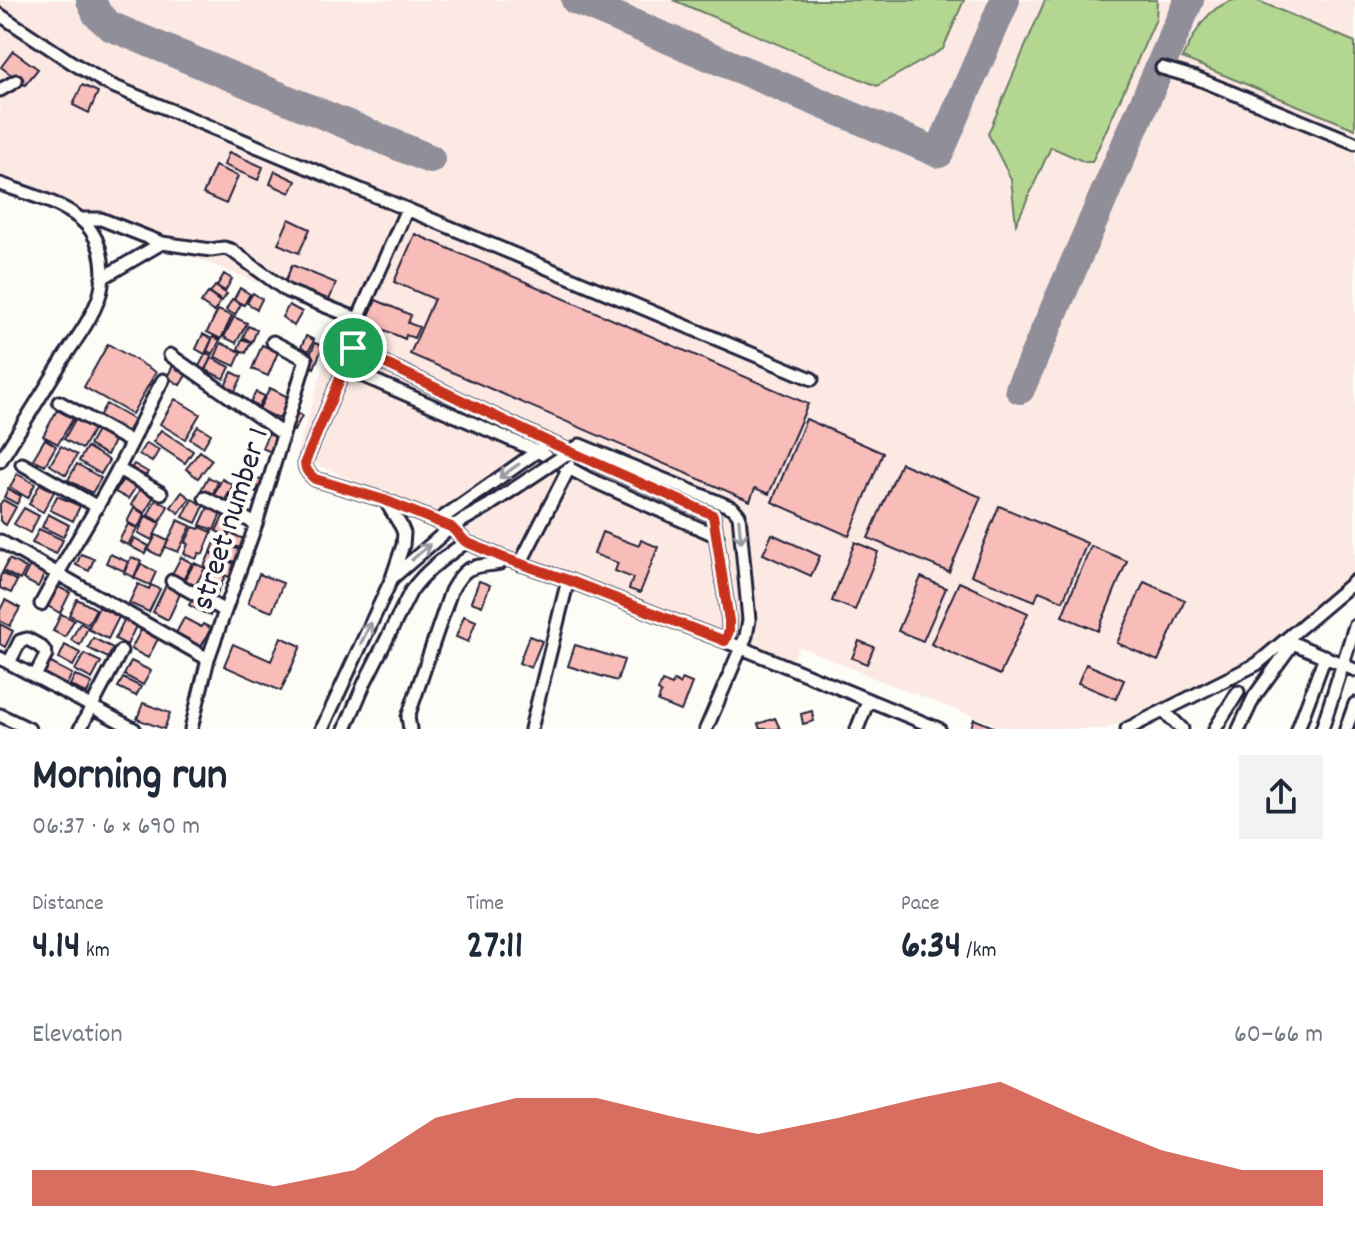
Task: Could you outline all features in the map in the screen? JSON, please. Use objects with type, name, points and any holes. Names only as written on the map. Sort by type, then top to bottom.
[{"type":"street","points":[[0,15],[108,84],[812,379]]},
{"type":"street","points":[[1162,68],[1196,78],[1355,143]]},
{"type":"street","points":[[0,90],[16,81]]},
{"type":"street","points":[[0,184],[63,208],[81,219],[95,236],[103,260],[102,288],[82,330],[0,461]]},
{"type":"street","points":[[407,209],[358,319],[353,348],[305,462],[305,467],[315,479],[384,500],[438,521],[451,527],[466,542],[504,558],[725,641],[939,729]]},
{"type":"street","points":[[81,219],[101,219],[162,243],[231,250],[287,291],[358,319]]},
{"type":"street","points":[[102,278],[162,243]]},
{"type":"street","name":"street number 1","points":[[191,729],[208,659],[256,524],[306,359],[273,342]]},
{"type":"street","points":[[353,348],[549,442],[713,515],[729,621],[725,641]]},
{"type":"street","points":[[170,355],[283,434]]},
{"type":"street","points":[[345,368],[537,451]]},
{"type":"street","points":[[41,604],[118,469],[163,380]]},
{"type":"street","points":[[59,402],[131,442]]},
{"type":"street","points":[[392,578],[451,527],[580,445],[733,508],[739,515],[749,628],[706,729]]},
{"type":"street","points":[[438,521],[537,451],[544,447],[554,448],[568,462],[569,468],[520,564]]},
{"type":"street","points":[[22,464],[96,506]]},
{"type":"street","points":[[569,468],[717,536]]},
{"type":"street","points":[[118,469],[161,493]]},
{"type":"street","points":[[205,498],[256,524]]},
{"type":"street","points":[[322,729],[392,578],[403,545],[404,533],[384,500]]},
{"type":"street","points":[[0,541],[208,659]]},
{"type":"street","points":[[345,729],[402,606],[421,577],[466,542]]},
{"type":"street","points":[[410,729],[408,717],[458,578],[468,568],[500,563],[504,558]]},
{"type":"street","points":[[531,729],[568,580]]},
{"type":"street","points":[[172,581],[225,611]]},
{"type":"street","points":[[1127,729],[1257,664],[1291,640],[1355,581]]},
{"type":"street","points":[[383,597],[402,606]]},
{"type":"street","points":[[1322,729],[1355,626]]},
{"type":"street","points":[[35,676],[45,652],[27,639],[20,641],[5,660],[134,729]]},
{"type":"street","points":[[1291,640],[1355,670]]},
{"type":"street","points":[[1239,729],[1254,697],[1291,640]]},
{"type":"street","points":[[80,729],[121,651]]},
{"type":"street","points":[[1298,729],[1325,656]]},
{"type":"street","points":[[346,675],[365,682]]},
{"type":"street","points":[[1215,729],[1238,692]]},
{"type":"street","points":[[857,729],[868,701]]},
{"type":"street","points":[[1346,729],[1355,704]]},
{"type":"street","points":[[1164,711],[1182,729]]},
{"type":"street","points":[[0,715],[29,729]]},
{"type":"shaded area","points":[[0,0],[1355,0],[1355,570],[1302,622],[1257,659],[1202,689],[1105,729],[1006,729],[799,646],[792,662],[545,567],[296,455],[329,349],[335,313],[0,181]]},
{"type":"green space","points":[[673,0],[964,0],[943,49],[877,86]]},
{"type":"green space","points":[[1045,0],[1157,0],[1156,19],[1092,162],[1085,162],[1051,147],[1016,224],[1011,179],[988,134]]},
{"type":"green space","points":[[1233,0],[1256,0],[1355,42],[1355,129],[1182,58],[1208,16]]},
{"type":"building","points":[[13,51],[38,69],[25,85],[1,67]]},
{"type":"building","points":[[82,85],[98,92],[89,113],[73,105]]},
{"type":"building","points":[[229,152],[263,167],[258,180],[224,165]]},
{"type":"building","points":[[215,166],[238,176],[226,204],[203,194]]},
{"type":"building","points":[[275,171],[296,181],[290,193],[270,184]]},
{"type":"building","points":[[289,219],[310,229],[299,253],[278,244]]},
{"type":"building","points":[[415,234],[808,404],[769,494],[755,488],[750,501],[410,354],[434,299],[394,282]]},
{"type":"building","points":[[292,265],[336,283],[327,305],[283,287]]},
{"type":"building","points":[[224,274],[232,279],[225,291],[217,286]]},
{"type":"building","points":[[215,286],[227,294],[222,301],[210,293]]},
{"type":"building","points":[[240,288],[250,294],[244,305],[234,299]]},
{"type":"building","points":[[208,293],[220,302],[214,312],[201,303]]},
{"type":"building","points":[[253,293],[262,299],[257,309],[247,303]]},
{"type":"building","points":[[232,299],[241,304],[235,315],[226,310]]},
{"type":"building","points":[[376,300],[411,315],[408,323],[419,327],[414,338],[406,335],[405,339],[366,322]]},
{"type":"building","points":[[289,305],[302,312],[294,326],[282,317]]},
{"type":"building","points":[[218,310],[232,316],[221,339],[207,332]]},
{"type":"building","points":[[234,317],[247,323],[236,343],[224,337]]},
{"type":"building","points":[[248,326],[257,330],[252,342],[243,337]]},
{"type":"building","points":[[203,334],[212,339],[205,354],[196,349]]},
{"type":"building","points":[[306,336],[314,340],[309,351],[301,347]]},
{"type":"building","points":[[213,337],[220,340],[213,354],[207,351]]},
{"type":"building","points":[[242,339],[251,342],[246,353],[238,349]]},
{"type":"building","points":[[221,343],[241,352],[235,366],[215,357]]},
{"type":"building","points":[[315,343],[323,346],[314,368],[306,364]]},
{"type":"building","points":[[108,344],[156,372],[132,414],[84,387]]},
{"type":"building","points":[[262,345],[278,352],[268,376],[252,369]]},
{"type":"building","points":[[206,353],[212,356],[204,371],[198,368]]},
{"type":"building","points":[[212,358],[230,367],[224,379],[206,370]]},
{"type":"building","points":[[175,362],[189,370],[180,385],[167,377]]},
{"type":"building","points":[[232,372],[242,377],[234,393],[224,388]]},
{"type":"building","points":[[270,388],[290,398],[279,419],[259,409]]},
{"type":"building","points":[[256,392],[264,396],[258,407],[250,403]]},
{"type":"building","points":[[175,399],[200,414],[185,439],[160,424]]},
{"type":"building","points":[[106,404],[134,420],[126,434],[98,418]]},
{"type":"building","points":[[57,410],[73,419],[58,444],[43,436]]},
{"type":"building","points":[[294,411],[302,416],[294,431],[286,427]]},
{"type":"building","points":[[76,418],[94,428],[82,449],[64,439]]},
{"type":"building","points":[[806,419],[883,453],[849,536],[772,502]]},
{"type":"building","points":[[198,426],[211,434],[203,447],[190,439]]},
{"type":"building","points":[[270,429],[279,433],[271,452],[262,448]]},
{"type":"building","points":[[161,430],[193,451],[185,463],[153,442]]},
{"type":"building","points":[[97,431],[114,441],[107,455],[89,445]]},
{"type":"building","points":[[45,439],[56,446],[45,465],[33,459]]},
{"type":"building","points":[[146,443],[159,450],[152,462],[139,454]]},
{"type":"building","points":[[61,446],[77,455],[66,475],[50,465]]},
{"type":"building","points":[[87,447],[109,460],[101,474],[79,461]]},
{"type":"building","points":[[200,451],[212,460],[198,478],[186,469]]},
{"type":"building","points":[[901,463],[981,497],[949,572],[868,538]]},
{"type":"building","points":[[77,464],[101,478],[92,493],[68,480]]},
{"type":"building","points":[[134,464],[148,472],[143,480],[129,472]]},
{"type":"building","points":[[247,473],[262,481],[256,492],[241,484]]},
{"type":"building","points":[[17,474],[35,484],[28,498],[10,487]]},
{"type":"building","points":[[208,477],[218,482],[212,496],[201,490]]},
{"type":"building","points":[[124,478],[137,485],[128,499],[115,492]]},
{"type":"building","points":[[222,479],[233,485],[224,502],[213,497]]},
{"type":"building","points":[[40,484],[54,492],[43,512],[29,504]]},
{"type":"building","points":[[235,484],[247,490],[239,507],[227,501]]},
{"type":"building","points":[[8,489],[21,496],[17,504],[4,497]]},
{"type":"building","points":[[140,489],[154,496],[145,513],[131,505]]},
{"type":"building","points":[[182,492],[190,498],[179,513],[171,507]]},
{"type":"building","points":[[57,496],[80,506],[73,521],[50,510]]},
{"type":"building","points":[[156,499],[168,506],[160,522],[148,515]]},
{"type":"building","points":[[192,499],[204,506],[196,523],[183,517]]},
{"type":"building","points":[[3,500],[16,507],[6,525],[0,521],[0,504]]},
{"type":"building","points":[[209,505],[222,511],[214,530],[200,525]]},
{"type":"building","points":[[999,506],[1087,543],[1063,601],[1039,591],[1035,601],[971,575]]},
{"type":"building","points":[[24,508],[39,516],[30,533],[14,524]]},
{"type":"building","points":[[134,508],[145,514],[138,528],[127,522]]},
{"type":"building","points":[[48,514],[69,525],[63,537],[42,527]]},
{"type":"building","points":[[224,514],[235,519],[226,536],[216,531]]},
{"type":"building","points":[[146,516],[160,523],[152,540],[138,533]]},
{"type":"building","points":[[178,520],[191,526],[178,552],[165,547]]},
{"type":"building","points":[[128,524],[137,528],[128,545],[119,541]]},
{"type":"building","points":[[193,527],[212,532],[203,554],[199,553],[196,559],[184,554],[188,544],[185,543]]},
{"type":"building","points":[[39,529],[63,540],[56,554],[32,543]]},
{"type":"building","points":[[602,532],[639,546],[641,540],[658,547],[640,593],[629,589],[633,578],[615,571],[618,563],[594,554]]},
{"type":"building","points":[[230,533],[246,540],[242,549],[225,542]]},
{"type":"building","points":[[772,534],[820,556],[811,576],[763,554]]},
{"type":"building","points":[[156,535],[168,541],[160,556],[148,550]]},
{"type":"building","points":[[134,538],[149,546],[145,554],[130,546]]},
{"type":"building","points":[[216,540],[242,551],[237,563],[211,552]]},
{"type":"building","points":[[855,542],[878,552],[855,610],[832,601]]},
{"type":"building","points":[[1091,546],[1127,561],[1098,631],[1062,616]]},
{"type":"building","points":[[210,553],[237,565],[231,578],[204,566]]},
{"type":"building","points":[[81,554],[94,559],[89,571],[76,565]]},
{"type":"building","points":[[110,554],[128,562],[124,571],[106,563]]},
{"type":"building","points":[[131,557],[141,561],[134,577],[124,573]]},
{"type":"building","points":[[181,557],[192,563],[183,580],[172,574]]},
{"type":"building","points":[[9,559],[26,568],[20,580],[3,571]]},
{"type":"building","points":[[31,563],[46,571],[38,587],[23,579]]},
{"type":"building","points":[[194,563],[205,568],[195,586],[185,580]]},
{"type":"building","points":[[141,564],[156,572],[150,585],[134,578]]},
{"type":"building","points":[[209,569],[225,576],[215,598],[199,591]]},
{"type":"building","points":[[2,573],[17,581],[11,593],[0,588]]},
{"type":"building","points":[[259,574],[283,583],[272,612],[248,603]]},
{"type":"building","points":[[921,577],[946,588],[923,641],[898,631]]},
{"type":"building","points":[[479,581],[490,585],[482,606],[471,602]]},
{"type":"building","points":[[959,582],[1028,613],[1000,675],[931,644]]},
{"type":"building","points":[[1144,582],[1185,600],[1158,661],[1117,643]]},
{"type":"building","points":[[138,584],[149,589],[151,585],[160,589],[149,612],[129,603]]},
{"type":"building","points":[[166,585],[181,592],[168,620],[153,612]]},
{"type":"building","points":[[57,586],[70,593],[60,613],[46,605]]},
{"type":"building","points":[[194,596],[215,606],[210,616],[189,605]]},
{"type":"building","points":[[77,599],[96,609],[88,624],[69,615]]},
{"type":"building","points":[[5,600],[20,608],[10,626],[0,621],[0,610]]},
{"type":"building","points":[[99,607],[119,617],[108,639],[88,629]]},
{"type":"building","points":[[61,614],[74,620],[65,637],[53,631]]},
{"type":"building","points":[[464,616],[476,621],[468,642],[456,637]]},
{"type":"building","points":[[184,618],[201,627],[203,624],[211,628],[201,647],[174,637]]},
{"type":"building","points":[[124,620],[136,626],[127,645],[115,639]]},
{"type":"building","points":[[80,623],[88,627],[80,645],[71,640]]},
{"type":"building","points":[[0,624],[13,631],[5,647],[0,644]]},
{"type":"building","points":[[141,630],[158,639],[148,658],[131,649]]},
{"type":"building","points":[[529,636],[542,641],[531,668],[519,663]]},
{"type":"building","points":[[281,637],[301,646],[281,691],[224,666],[233,644],[271,661]]},
{"type":"building","points":[[93,638],[113,648],[108,658],[88,648]]},
{"type":"building","points":[[859,641],[874,647],[867,664],[852,658]]},
{"type":"building","points":[[65,645],[80,653],[73,666],[59,658]]},
{"type":"building","points":[[575,645],[624,660],[617,681],[568,666]]},
{"type":"building","points":[[84,654],[101,662],[92,679],[75,670]]},
{"type":"building","points":[[47,661],[72,674],[64,690],[39,677]]},
{"type":"building","points":[[131,661],[151,671],[143,685],[124,675]]},
{"type":"building","points":[[1086,664],[1124,680],[1116,699],[1078,683]]},
{"type":"building","points":[[75,675],[92,683],[87,694],[70,685]]},
{"type":"building","points":[[123,678],[141,687],[136,696],[118,687]]},
{"type":"building","points":[[682,679],[692,683],[681,711],[658,702],[662,681],[672,685],[674,681],[680,684]]},
{"type":"building","points":[[143,703],[170,713],[164,729],[137,719]]},
{"type":"building","points":[[812,711],[814,721],[803,724],[801,714]]},
{"type":"building","points":[[775,718],[780,729],[760,729],[758,724]]},
{"type":"building","points":[[974,719],[998,729],[970,729]]},
{"type":"taxiway","points":[[91,0],[97,14],[110,26],[430,159]]},
{"type":"taxiway","points":[[576,0],[939,153],[1005,0]]},
{"type":"taxiway","points":[[1020,389],[1189,0]]},
{"type":"route","points":[[353,348],[549,442],[713,515],[729,621],[725,641],[504,558],[466,542],[451,527],[384,500],[315,479],[309,474],[305,462],[353,348]]}]
